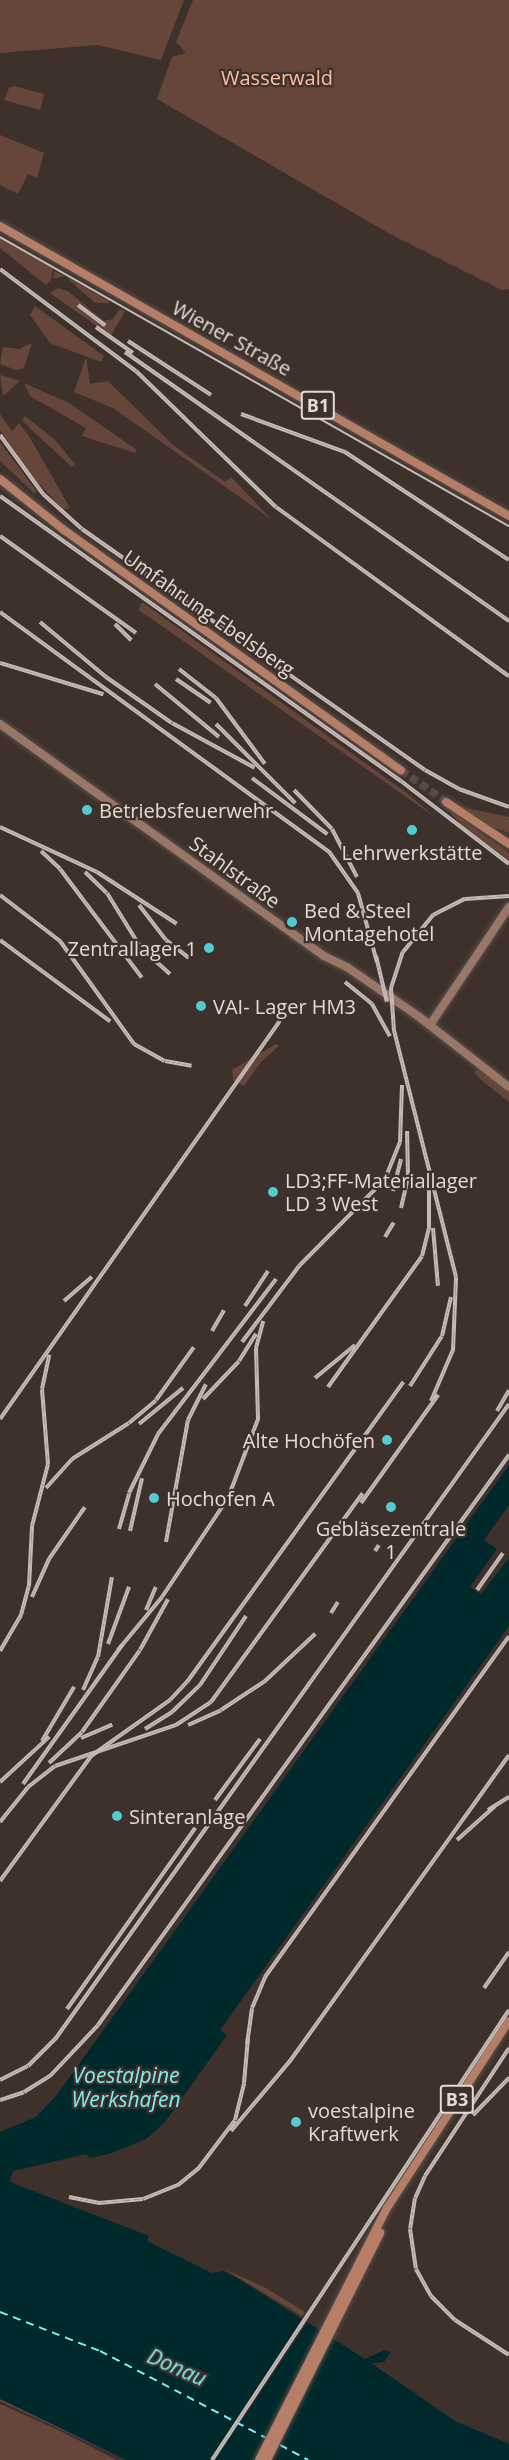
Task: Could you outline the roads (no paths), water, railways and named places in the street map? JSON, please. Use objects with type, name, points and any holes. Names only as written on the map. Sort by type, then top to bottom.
[{"type":"main road","name":"Wiener Straße","points":[[0,226],[509,516]]},
{"type":"main road","name":"Umfahrung Ebelsberg","points":[[0,479],[64,530],[401,770]]},
{"type":"main road","points":[[446,802],[509,844]]},
{"type":"main road","name":"B3","points":[[259,2460],[401,2185],[509,2021]]},
{"type":"main road","name":"B3","points":[[267,2460],[345,2296],[401,2195],[509,2030]]},
{"type":"street","name":"Stahlstraße","points":[[0,724],[307,944],[347,966],[418,1016],[509,1087]]},
{"type":"street","points":[[430,1025],[509,908]]},
{"type":"street","points":[[418,1016],[430,1015],[444,1004]]},
{"type":"water","points":[[509,1465],[509,1505],[484,1540],[497,1549],[470,1587],[481,1594],[509,1558],[509,1626],[220,2030],[227,2035],[165,2122],[146,2139],[112,2153],[90,2158],[86,2154],[13,2171],[10,2182],[149,2236],[147,2241],[212,2273],[223,2271],[365,2359],[384,2350],[391,2352],[384,2362],[371,2363],[455,2421],[509,2444],[509,2460],[126,2460],[0,2399],[0,2132],[36,2117],[56,2096]]},
{"type":"tunnel","points":[[401,770],[446,802]]},
{"type":"tram line","points":[[0,237],[509,526]]},
{"type":"railway","points":[[0,269],[136,371],[276,507],[509,676]]},
{"type":"railway","points":[[78,305],[105,325]]},
{"type":"railway","points":[[96,327],[133,353]]},
{"type":"railway","points":[[128,341],[211,395]]},
{"type":"railway","points":[[125,352],[509,621]]},
{"type":"railway","points":[[241,414],[345,452],[509,560]]},
{"type":"railway","points":[[0,435],[43,494],[82,529],[425,770],[459,789],[509,807]]},
{"type":"railway","points":[[0,496],[401,781],[509,864]]},
{"type":"railway","points":[[0,536],[136,633]]},
{"type":"railway","points":[[0,612],[330,853],[358,893],[377,962]]},
{"type":"railway","points":[[40,622],[106,677],[172,723],[255,768]]},
{"type":"railway","points":[[115,624],[131,640]]},
{"type":"railway","points":[[0,663],[103,694]]},
{"type":"railway","points":[[179,669],[216,698],[265,764]]},
{"type":"railway","points":[[176,679],[211,703]]},
{"type":"railway","points":[[155,684],[219,737]]},
{"type":"railway","points":[[216,724],[295,803]]},
{"type":"railway","points":[[252,778],[327,834]]},
{"type":"railway","points":[[294,790],[332,829],[357,877]]},
{"type":"railway","points":[[0,827],[97,872],[177,924]]},
{"type":"railway","points":[[41,851],[60,869],[142,978]]},
{"type":"railway","points":[[85,872],[107,893],[141,948],[170,974]]},
{"type":"railway","points":[[0,895],[60,941],[134,1044],[165,1061],[192,1066]]},
{"type":"railway","points":[[431,1401],[453,1350],[456,1277],[394,1031],[391,988],[403,952],[433,915],[465,899],[509,896]]},
{"type":"railway","points":[[139,905],[166,940],[189,958]]},
{"type":"railway","points":[[0,940],[110,1021]]},
{"type":"railway","points":[[376,956],[387,1002]]},
{"type":"railway","points":[[345,982],[372,1004],[390,1036]]},
{"type":"railway","points":[[0,1419],[280,1020]]},
{"type":"railway","points":[[242,1342],[299,1266],[385,1179],[400,1142],[402,1085]]},
{"type":"railway","points":[[401,1208],[408,1177],[407,1131]]},
{"type":"railway","points":[[393,1191],[401,1159]]},
{"type":"railway","points":[[328,1387],[422,1256],[429,1227],[429,1190]]},
{"type":"railway","points":[[385,1237],[394,1222]]},
{"type":"railway","points":[[433,1228],[438,1286]]},
{"type":"railway","points":[[245,1306],[268,1271]]},
{"type":"railway","points":[[64,1301],[92,1277]]},
{"type":"railway","points":[[119,1529],[129,1493],[158,1434],[276,1279]]},
{"type":"railway","points":[[410,1386],[442,1336],[451,1297]]},
{"type":"railway","points":[[212,1331],[224,1310]]},
{"type":"railway","points":[[118,1650],[162,1597],[228,1498],[258,1419],[256,1348],[263,1321]]},
{"type":"railway","points":[[203,1399],[239,1361],[256,1334]]},
{"type":"railway","points":[[315,1378],[355,1345]]},
{"type":"railway","points":[[46,1488],[72,1459],[129,1423],[156,1400],[194,1347]]},
{"type":"railway","points":[[0,1651],[21,1615],[29,1586],[32,1526],[48,1464],[42,1389],[49,1355]]},
{"type":"railway","points":[[0,1881],[91,1756],[170,1700],[187,1682],[403,1382]]},
{"type":"railway","points":[[166,1542],[188,1420],[206,1384]]},
{"type":"railway","points":[[139,1424],[183,1388]]},
{"type":"railway","points":[[497,1411],[509,1390]]},
{"type":"railway","points":[[361,1503],[438,1395]]},
{"type":"railway","points":[[0,2080],[28,2066],[56,2038],[509,1404]]},
{"type":"railway","points":[[0,2100],[24,2092],[50,2076],[98,2025],[509,1455]]},
{"type":"railway","points":[[130,1531],[142,1478]]},
{"type":"railway","points":[[0,1822],[28,1787],[55,1766],[176,1725],[211,1702],[363,1493]]},
{"type":"railway","points":[[32,1597],[49,1559],[85,1507]]},
{"type":"railway","points":[[375,1551],[379,1545]]},
{"type":"railway","points":[[477,1590],[503,1553]]},
{"type":"railway","points":[[83,1690],[98,1657],[112,1577]]},
{"type":"railway","points":[[108,1644],[129,1587]]},
{"type":"railway","points":[[146,1610],[156,1587]]},
{"type":"railway","points":[[49,1763],[82,1732],[140,1650],[168,1599]]},
{"type":"railway","points":[[331,1613],[338,1602]]},
{"type":"railway","points":[[145,1729],[172,1712],[200,1685],[246,1616]]},
{"type":"railway","points":[[188,1725],[221,1710],[265,1681],[315,1634]]},
{"type":"railway","points":[[247,2044],[252,2008],[265,1977],[509,1636]]},
{"type":"railway","points":[[23,1784],[122,1645]]},
{"type":"railway","points":[[42,1741],[74,1687]]},
{"type":"railway","points":[[81,1738],[112,1725]]},
{"type":"railway","points":[[0,1782],[49,1737]]},
{"type":"railway","points":[[215,1800],[260,1739]]},
{"type":"railway","points":[[231,2131],[290,2061],[509,1755]]},
{"type":"railway","points":[[488,1810],[509,1797]]},
{"type":"railway","points":[[457,1840],[495,1806]]},
{"type":"railway","points":[[67,2009],[195,1828]]},
{"type":"railway","points":[[484,1988],[509,1952]]},
{"type":"railway","points":[[212,2460],[509,2010]]},
{"type":"railway","points":[[69,2197],[99,2203],[143,2199],[178,2185],[198,2169],[235,2120],[244,2083],[248,2038]]},
{"type":"railway","points":[[509,2048],[425,2176],[415,2198],[410,2229],[416,2269],[431,2296],[455,2320],[509,2355]]},
{"type":"railway","points":[[473,2115],[509,2078]]},
{"type":"place","name":"Betriebsfeuerwehr","points":[[87,810]]},
{"type":"place","name":"Lehrwerkstätte","points":[[412,830]]},
{"type":"place","name":"Bed & Steel Montagehotel","points":[[292,922]]},
{"type":"place","name":"Zentrallager 1","points":[[209,948]]},
{"type":"place","name":"VAI- Lager HM3","points":[[201,1006]]},
{"type":"place","name":"LD3;FF-Materiallager LD 3 West","points":[[273,1192]]},
{"type":"place","name":"Alte Hochöfen","points":[[387,1440]]},
{"type":"place","name":"Hochofen A","points":[[154,1498]]},
{"type":"place","name":"Gebläsezentrale 1","points":[[391,1507]]},
{"type":"place","name":"Sinteranlage","points":[[117,1816]]},
{"type":"place","name":"voestalpine Kraftwerk","points":[[296,2122]]},
{"type":"park label","name":"Wasserwald","points":[[277,77]]},
{"type":"water label","name":"Voestalpine Werkshafen","points":[[126,2087]]},
{"type":"water label","name":"Donau","points":[[177,2367]]}]
